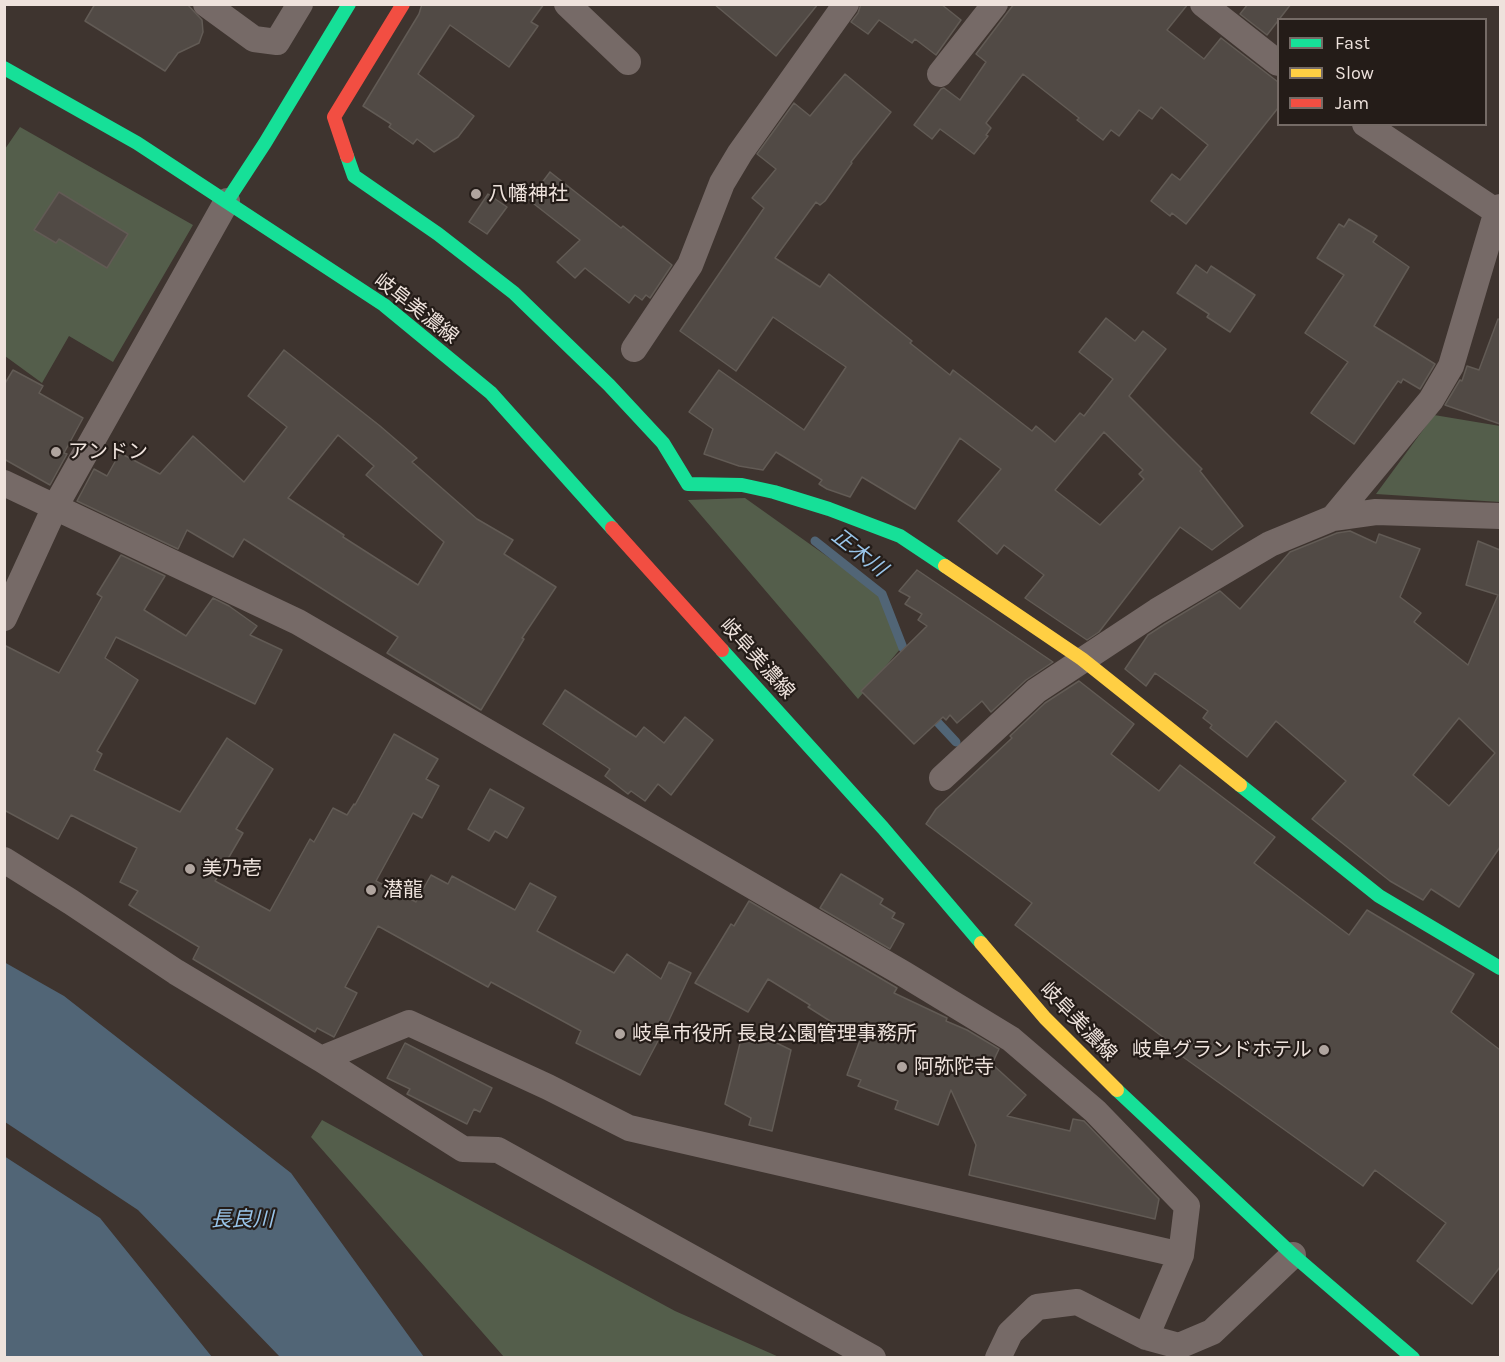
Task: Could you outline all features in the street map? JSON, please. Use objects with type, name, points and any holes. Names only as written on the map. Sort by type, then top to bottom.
[{"type":"main road","points":[[227,201],[349,4]]},
{"type":"main road","points":[[403,4],[334,117],[354,176],[438,234],[514,293],[609,385],[663,443],[688,484],[742,485],[774,492],[830,509],[900,536],[1082,660],[1379,896],[1500,968]]},
{"type":"main road","name":"岐阜美濃線","points":[[4,68],[137,143],[384,305],[491,393],[883,828],[1045,1018],[1120,1093],[1293,1255],[1413,1358]]},
{"type":"street","points":[[206,4],[254,39],[277,42],[300,4]]},
{"type":"street","points":[[567,4],[628,62]]},
{"type":"street","points":[[634,349],[690,265],[728,173],[846,4]]},
{"type":"street","points":[[940,74],[995,4]]},
{"type":"street","points":[[1203,4],[1277,62]]},
{"type":"street","points":[[1332,518],[1431,400],[1451,366],[1499,211],[1368,126]]},
{"type":"street","points":[[4,618],[55,507],[227,201]]},
{"type":"street","points":[[4,483],[298,622],[904,974],[1011,1039],[1095,1111],[1187,1206],[1181,1255],[1146,1338]]},
{"type":"street","points":[[942,778],[1036,691],[1157,610],[1270,544],[1332,518],[1376,512],[1500,516]]},
{"type":"street","points":[[4,860],[176,972],[321,1059],[463,1149],[498,1150],[873,1358]]},
{"type":"street","points":[[321,1059],[409,1023],[548,1087],[628,1128],[1181,1255]]},
{"type":"street","points":[[998,1358],[1010,1333],[1037,1307],[1077,1302],[1146,1338],[1179,1346],[1212,1332],[1293,1255]]},
{"type":"green space","points":[[20,127],[193,225],[113,362],[69,336],[42,383],[5,356],[5,149]]},
{"type":"green space","points":[[1434,415],[1500,426],[1500,502],[1376,494]]},
{"type":"green space","points":[[745,498],[880,594],[901,648],[858,699],[688,500]]},
{"type":"green space","points":[[322,1120],[675,1311],[779,1357],[504,1357],[311,1137]]},
{"type":"water","name":"長良川","points":[[4,962],[64,996],[291,1173],[424,1357],[280,1357],[138,1210],[5,1122]]},
{"type":"water","points":[[4,1156],[100,1218],[212,1357],[5,1357]]},
{"type":"building","points":[[95,4],[187,4],[202,20],[203,32],[199,43],[178,53],[165,71],[85,21]]},
{"type":"building","points":[[422,4],[544,4],[531,22],[538,26],[509,67],[450,25],[418,74],[474,116],[458,137],[434,152],[417,139],[413,144],[389,127],[391,124],[363,106],[419,14]]},
{"type":"building","points":[[714,4],[818,4],[776,56]]},
{"type":"building","points":[[861,4],[941,4],[961,20],[936,55],[915,39],[912,43],[879,20],[868,34],[851,22]]},
{"type":"building","points":[[1014,4],[1188,4],[1167,30],[1204,59],[1221,38],[1277,81],[1277,109],[1186,224],[1172,213],[1170,216],[1151,201],[1172,174],[1180,180],[1208,145],[1161,107],[1152,119],[1139,110],[1119,136],[1111,130],[1103,140],[1023,74],[986,123],[991,128],[986,135],[988,136],[974,154],[940,129],[932,139],[914,125],[941,89],[944,88],[960,100],[986,62],[976,54]]},
{"type":"building","points":[[1248,4],[1291,4],[1280,18],[1277,18],[1277,22],[1267,35],[1240,14]]},
{"type":"building","points":[[845,74],[891,112],[851,162],[825,201],[820,205],[816,202],[775,258],[820,287],[829,274],[950,375],[953,370],[1032,431],[1036,426],[1055,442],[1080,413],[1084,416],[1113,379],[1079,352],[1106,318],[1135,341],[1143,331],[1166,349],[1129,396],[1202,469],[1200,471],[1243,526],[1212,550],[1180,527],[1099,632],[1087,640],[1025,598],[1044,575],[1004,545],[997,554],[958,521],[1001,469],[960,438],[915,509],[862,477],[850,497],[827,489],[819,484],[822,480],[776,452],[763,470],[739,466],[704,454],[713,429],[689,412],[719,370],[804,430],[846,367],[773,317],[736,371],[680,331],[764,208],[752,198],[776,169],[757,154],[794,103],[810,116]],"holes":[[[1104,432],[1143,470],[1139,474],[1144,479],[1100,525],[1055,490]]]},
{"type":"building","points":[[550,172],[672,265],[650,298],[646,295],[642,300],[635,295],[629,303],[585,268],[575,278],[557,262],[580,240],[529,200]]},
{"type":"building","points":[[59,192],[128,234],[107,268],[59,239],[56,243],[34,230]]},
{"type":"building","points":[[488,194],[507,207],[487,234],[469,222]]},
{"type":"building","points":[[1349,219],[1377,236],[1373,242],[1409,267],[1374,326],[1435,364],[1420,389],[1403,379],[1401,383],[1398,381],[1354,444],[1311,413],[1348,362],[1305,333],[1344,275],[1317,258],[1339,224],[1344,227]]},
{"type":"building","points":[[1196,265],[1207,273],[1211,266],[1255,295],[1230,332],[1207,317],[1209,314],[1177,293]]},
{"type":"building","points":[[1498,319],[1500,320],[1500,424],[1445,405],[1460,380],[1462,381],[1467,366],[1479,370]]},
{"type":"building","points":[[284,350],[417,458],[412,462],[477,519],[513,540],[504,554],[556,587],[522,638],[524,639],[481,710],[387,653],[398,637],[244,539],[233,557],[187,530],[178,549],[77,501],[94,469],[107,476],[120,453],[160,474],[193,436],[244,482],[287,427],[248,396]],"holes":[[[338,435],[374,466],[366,475],[444,542],[418,585],[343,537],[344,535],[288,498]]]},
{"type":"building","points":[[13,370],[43,386],[39,393],[83,418],[50,485],[4,459],[4,385]]},
{"type":"building","points":[[1350,531],[1376,543],[1379,534],[1420,549],[1400,597],[1421,613],[1414,622],[1468,665],[1498,595],[1466,585],[1478,541],[1500,550],[1500,847],[1459,907],[1431,889],[1423,900],[1390,881],[1312,819],[1346,781],[1276,721],[1247,757],[1210,728],[1212,725],[1203,718],[1208,711],[1155,673],[1146,686],[1125,669],[1148,635],[1165,624],[1220,591],[1240,609],[1290,552],[1337,533]],"holes":[[[1459,718],[1495,753],[1449,806],[1413,775]]]},
{"type":"building","points":[[121,555],[165,576],[144,610],[186,636],[213,598],[229,606],[257,626],[250,635],[282,650],[255,704],[116,637],[105,658],[138,680],[97,751],[102,754],[94,770],[180,812],[227,738],[273,769],[236,829],[243,833],[215,881],[270,911],[310,839],[314,842],[333,808],[347,815],[355,805],[394,734],[438,759],[426,779],[439,786],[422,818],[413,813],[376,881],[416,902],[431,875],[448,884],[452,876],[515,910],[530,883],[556,897],[537,931],[614,973],[627,954],[661,979],[669,962],[691,973],[640,1075],[576,1043],[581,1031],[491,982],[488,987],[378,926],[345,987],[357,993],[334,1037],[317,1028],[315,1032],[193,959],[199,947],[129,905],[138,891],[120,882],[137,848],[71,815],[58,839],[4,810],[4,645],[59,673],[102,597],[97,594]]},
{"type":"building","points":[[917,570],[1053,662],[1026,680],[991,712],[982,701],[957,723],[950,715],[946,720],[943,717],[914,744],[861,691],[927,626],[918,620],[922,614],[905,604],[910,597],[899,591]]},
{"type":"building","points":[[1079,681],[1134,724],[1111,754],[1159,791],[1180,765],[1275,837],[1254,863],[1349,935],[1367,910],[1474,974],[1451,1012],[1500,1050],[1500,1267],[1472,1304],[1417,1261],[1446,1223],[1375,1170],[1363,1186],[1165,1044],[1168,1041],[1015,925],[1032,903],[926,824],[936,809],[1012,738],[1010,736],[1045,703]]},
{"type":"building","points":[[565,690],[636,737],[644,727],[664,743],[685,717],[713,740],[671,795],[658,784],[645,801],[631,791],[628,794],[605,776],[610,769],[543,724]]},
{"type":"building","points":[[490,789],[524,808],[507,838],[495,831],[489,841],[468,829]]},
{"type":"building","points":[[841,874],[883,899],[880,904],[895,913],[892,918],[904,924],[890,949],[820,908]]},
{"type":"building","points":[[749,901],[897,988],[894,993],[947,1018],[946,1021],[967,1030],[999,1049],[992,1064],[1026,1095],[1007,1116],[1070,1131],[1073,1119],[1084,1121],[1159,1199],[1155,1219],[969,1175],[976,1145],[951,1090],[938,1125],[895,1109],[898,1101],[858,1086],[861,1080],[847,1075],[860,1040],[808,1007],[810,1005],[768,979],[748,1012],[695,983],[731,924],[734,926]]},
{"type":"building","points":[[744,1027],[791,1050],[772,1131],[749,1125],[751,1118],[725,1104]]},
{"type":"building","points":[[405,1043],[492,1088],[480,1112],[474,1109],[467,1124],[407,1094],[410,1089],[387,1078]]},
{"type":"waterway","name":"正木川","points":[[815,541],[882,594],[903,648],[910,658]]},
{"type":"waterway","name":"正木川","points":[[929,713],[956,742]]},
{"type":"traffic: fast","points":[[227,201],[349,4]]},
{"type":"traffic: fast","points":[[4,68],[137,143],[384,305],[491,393],[612,528]]},
{"type":"traffic: fast","points":[[347,156],[354,176],[438,234],[514,293],[609,385],[663,443],[688,484],[742,485],[829,509],[900,536],[945,566]]},
{"type":"traffic: fast","points":[[722,650],[883,828],[981,943]]},
{"type":"traffic: fast","points":[[1240,785],[1379,896],[1500,968]]},
{"type":"traffic: fast","points":[[1117,1090],[1293,1255],[1413,1358]]},
{"type":"traffic: slow","points":[[945,566],[1082,659],[1240,785]]},
{"type":"traffic: slow","points":[[981,943],[1045,1018],[1117,1090]]},
{"type":"traffic: jam","points":[[347,156],[334,117],[403,4]]},
{"type":"traffic: jam","points":[[612,528],[722,650]]},
{"type":"place","name":"八幡神社","points":[[476,194]]},
{"type":"place","name":"アンドン","points":[[56,452]]},
{"type":"place","name":"美乃壱","points":[[190,869]]},
{"type":"place","name":"潜龍","points":[[371,890]]},
{"type":"place","name":"岐阜市役所 長良公園管理事務所","points":[[620,1034]]},
{"type":"place","name":"岐阜グランドホテル","points":[[1324,1050]]},
{"type":"place","name":"阿弥陀寺","points":[[902,1067]]}]
